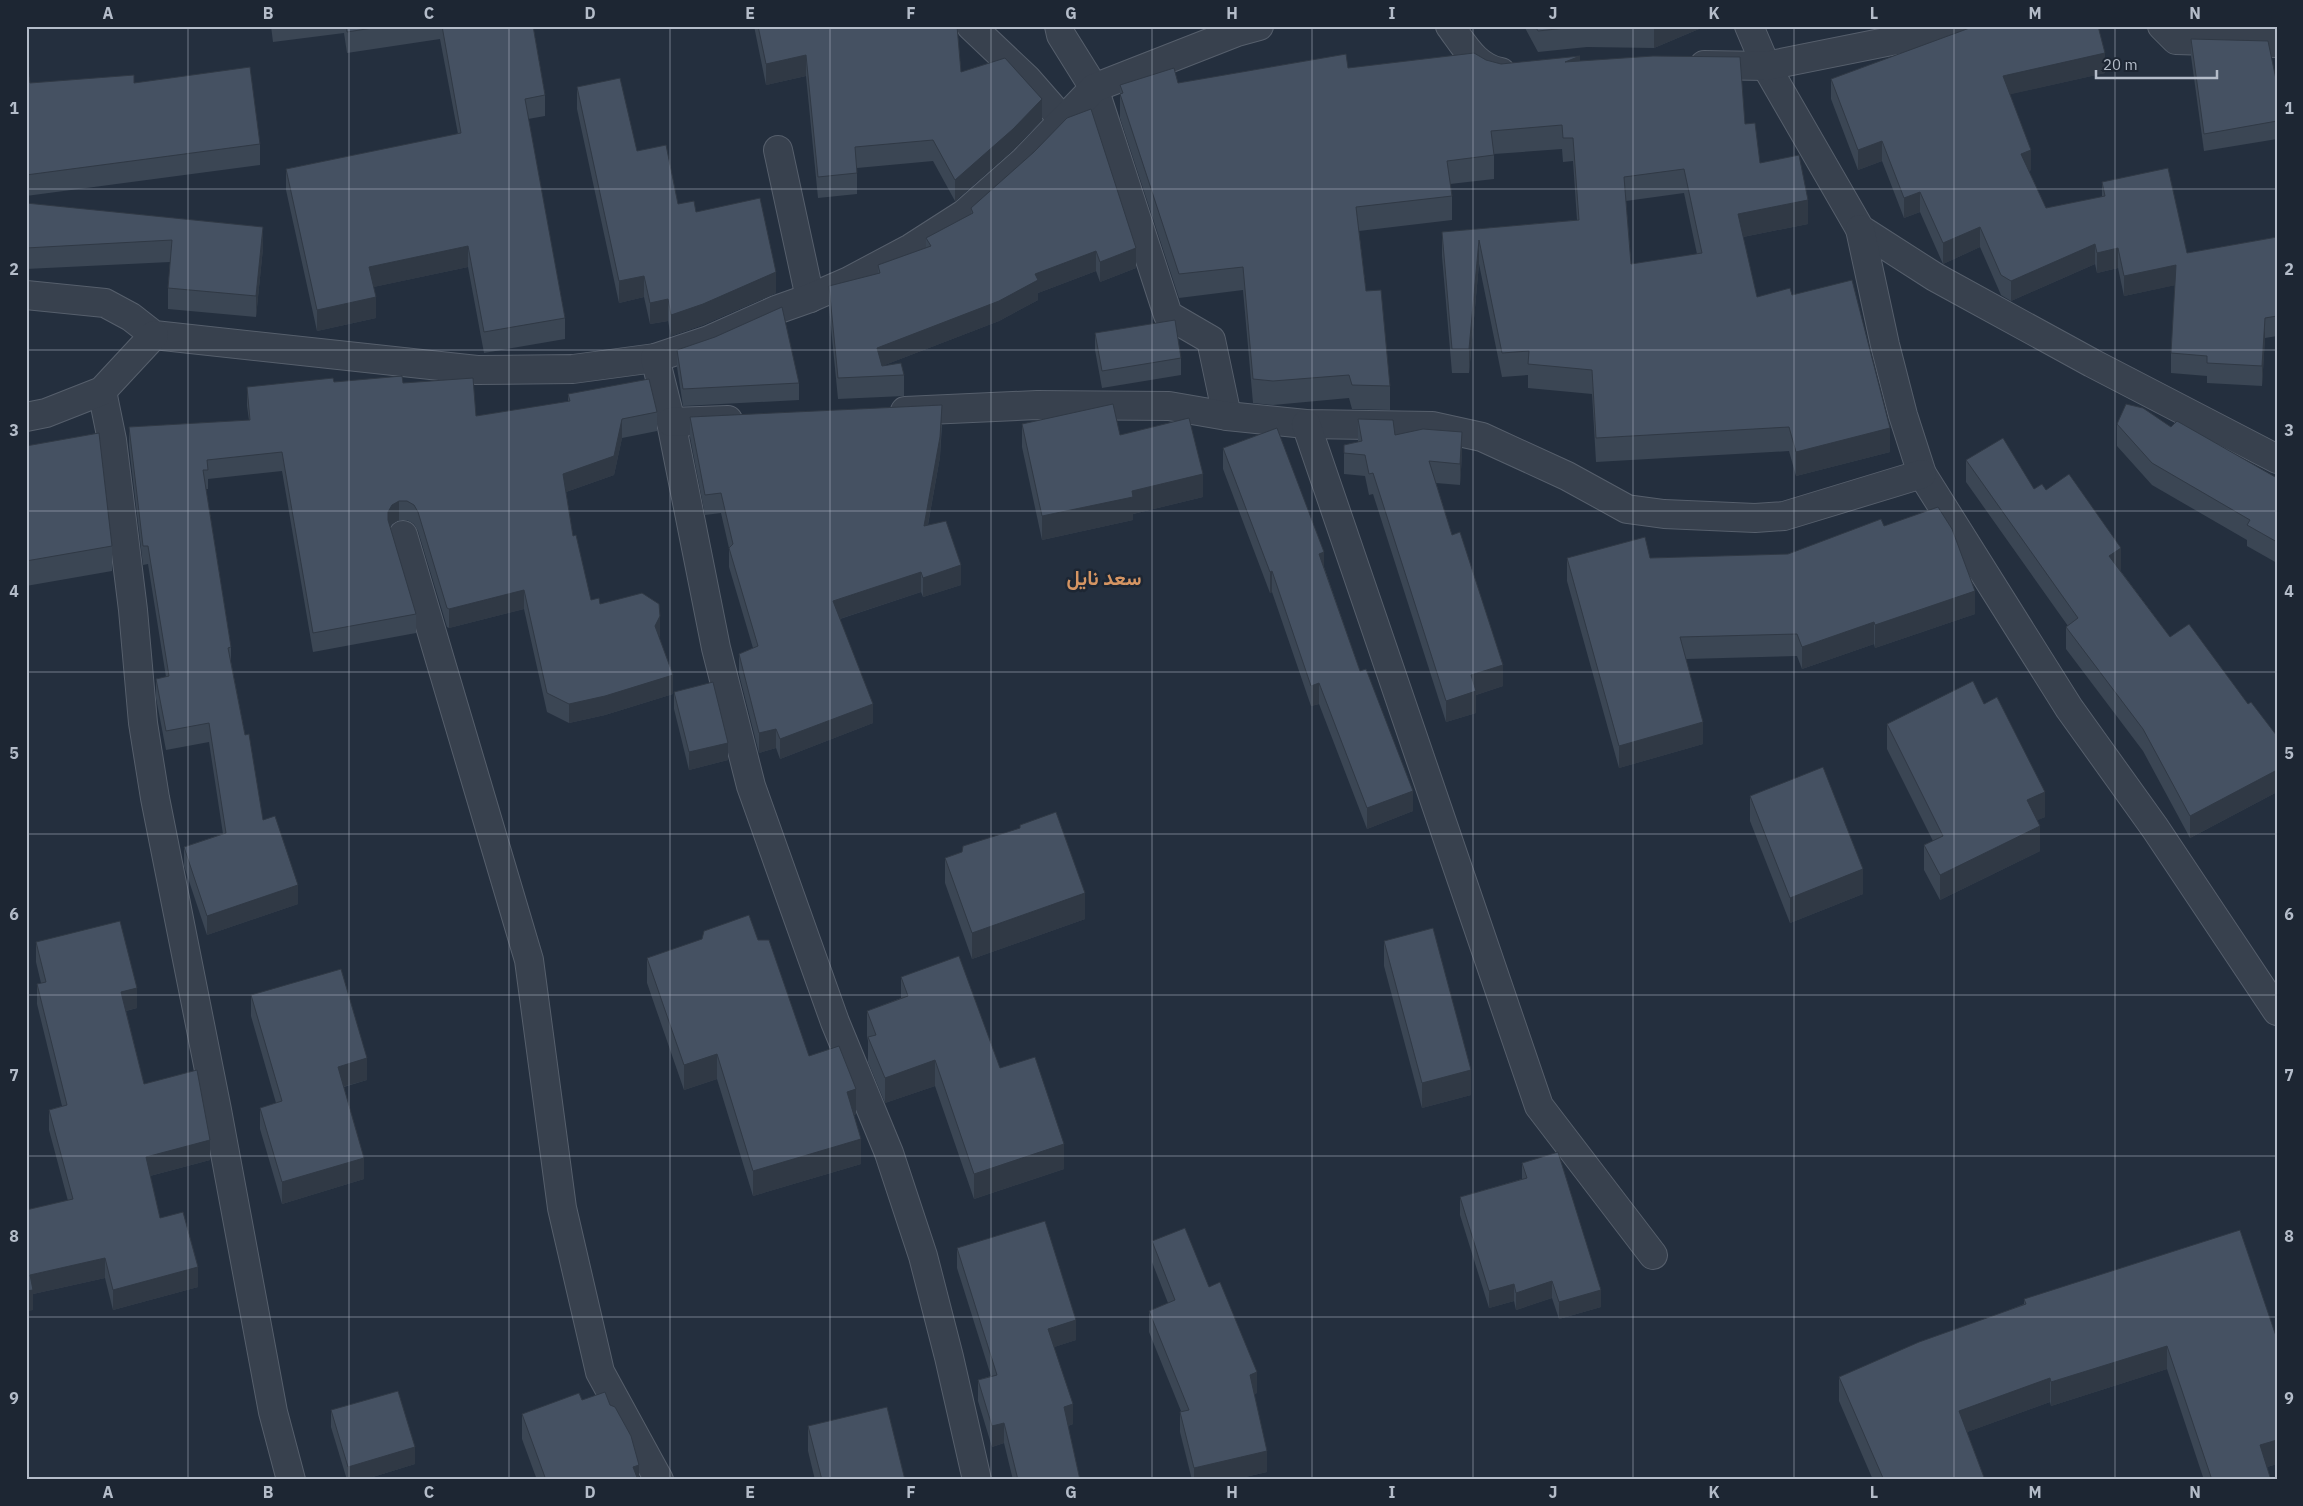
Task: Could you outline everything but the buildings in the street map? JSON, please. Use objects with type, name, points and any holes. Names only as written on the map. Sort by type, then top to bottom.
[{"type":"street","points":[[971,26],[1027,79],[1062,119]]},
{"type":"street","points":[[1059,26],[1060,35],[1094,88],[1168,315],[1211,340],[1227,416]]},
{"type":"street","points":[[26,295],[105,303],[131,317],[154,335],[477,370],[573,369],[655,358],[709,340],[776,310],[810,298],[849,281],[911,248],[964,214],[1024,161],[1062,119],[1094,88],[1237,32],[1259,26]]},
{"type":"street","points":[[1450,26],[1474,59],[1488,69],[1500,72],[1529,69]]},
{"type":"street","points":[[1749,26],[1766,66],[1860,229],[1885,345],[1903,414],[1922,474],[2069,708],[2155,828],[2277,1011]]},
{"type":"street","points":[[1677,64],[1766,66],[1966,26]]},
{"type":"street","points":[[2162,26],[2176,40],[2277,43]]},
{"type":"street","points":[[778,150],[810,298]]},
{"type":"street","points":[[1860,229],[1935,277],[2092,363],[2277,459]]},
{"type":"street","points":[[26,417],[46,413],[102,391],[154,335]]},
{"type":"street","points":[[655,358],[671,422],[716,648],[751,786],[835,1022],[889,1153],[920,1246],[949,1357],[977,1480]]},
{"type":"street","points":[[102,391],[112,440],[133,610],[143,723],[155,798],[217,1110],[273,1412],[291,1480]]},
{"type":"street","points":[[880,412],[1106,404],[1169,406],[1227,416],[1306,424],[1432,426],[1482,437],[1567,476],[1626,509],[1664,514],[1756,518],[1784,516],[1922,474]]},
{"type":"street","points":[[671,422],[751,418]]},
{"type":"street","points":[[1306,424],[1539,1106],[1653,1255]]},
{"type":"street","points":[[403,535],[529,960],[562,1208],[600,1372],[659,1480]]},
{"type":"district","name":"سعد نايل","points":[[1104,578]]}]
